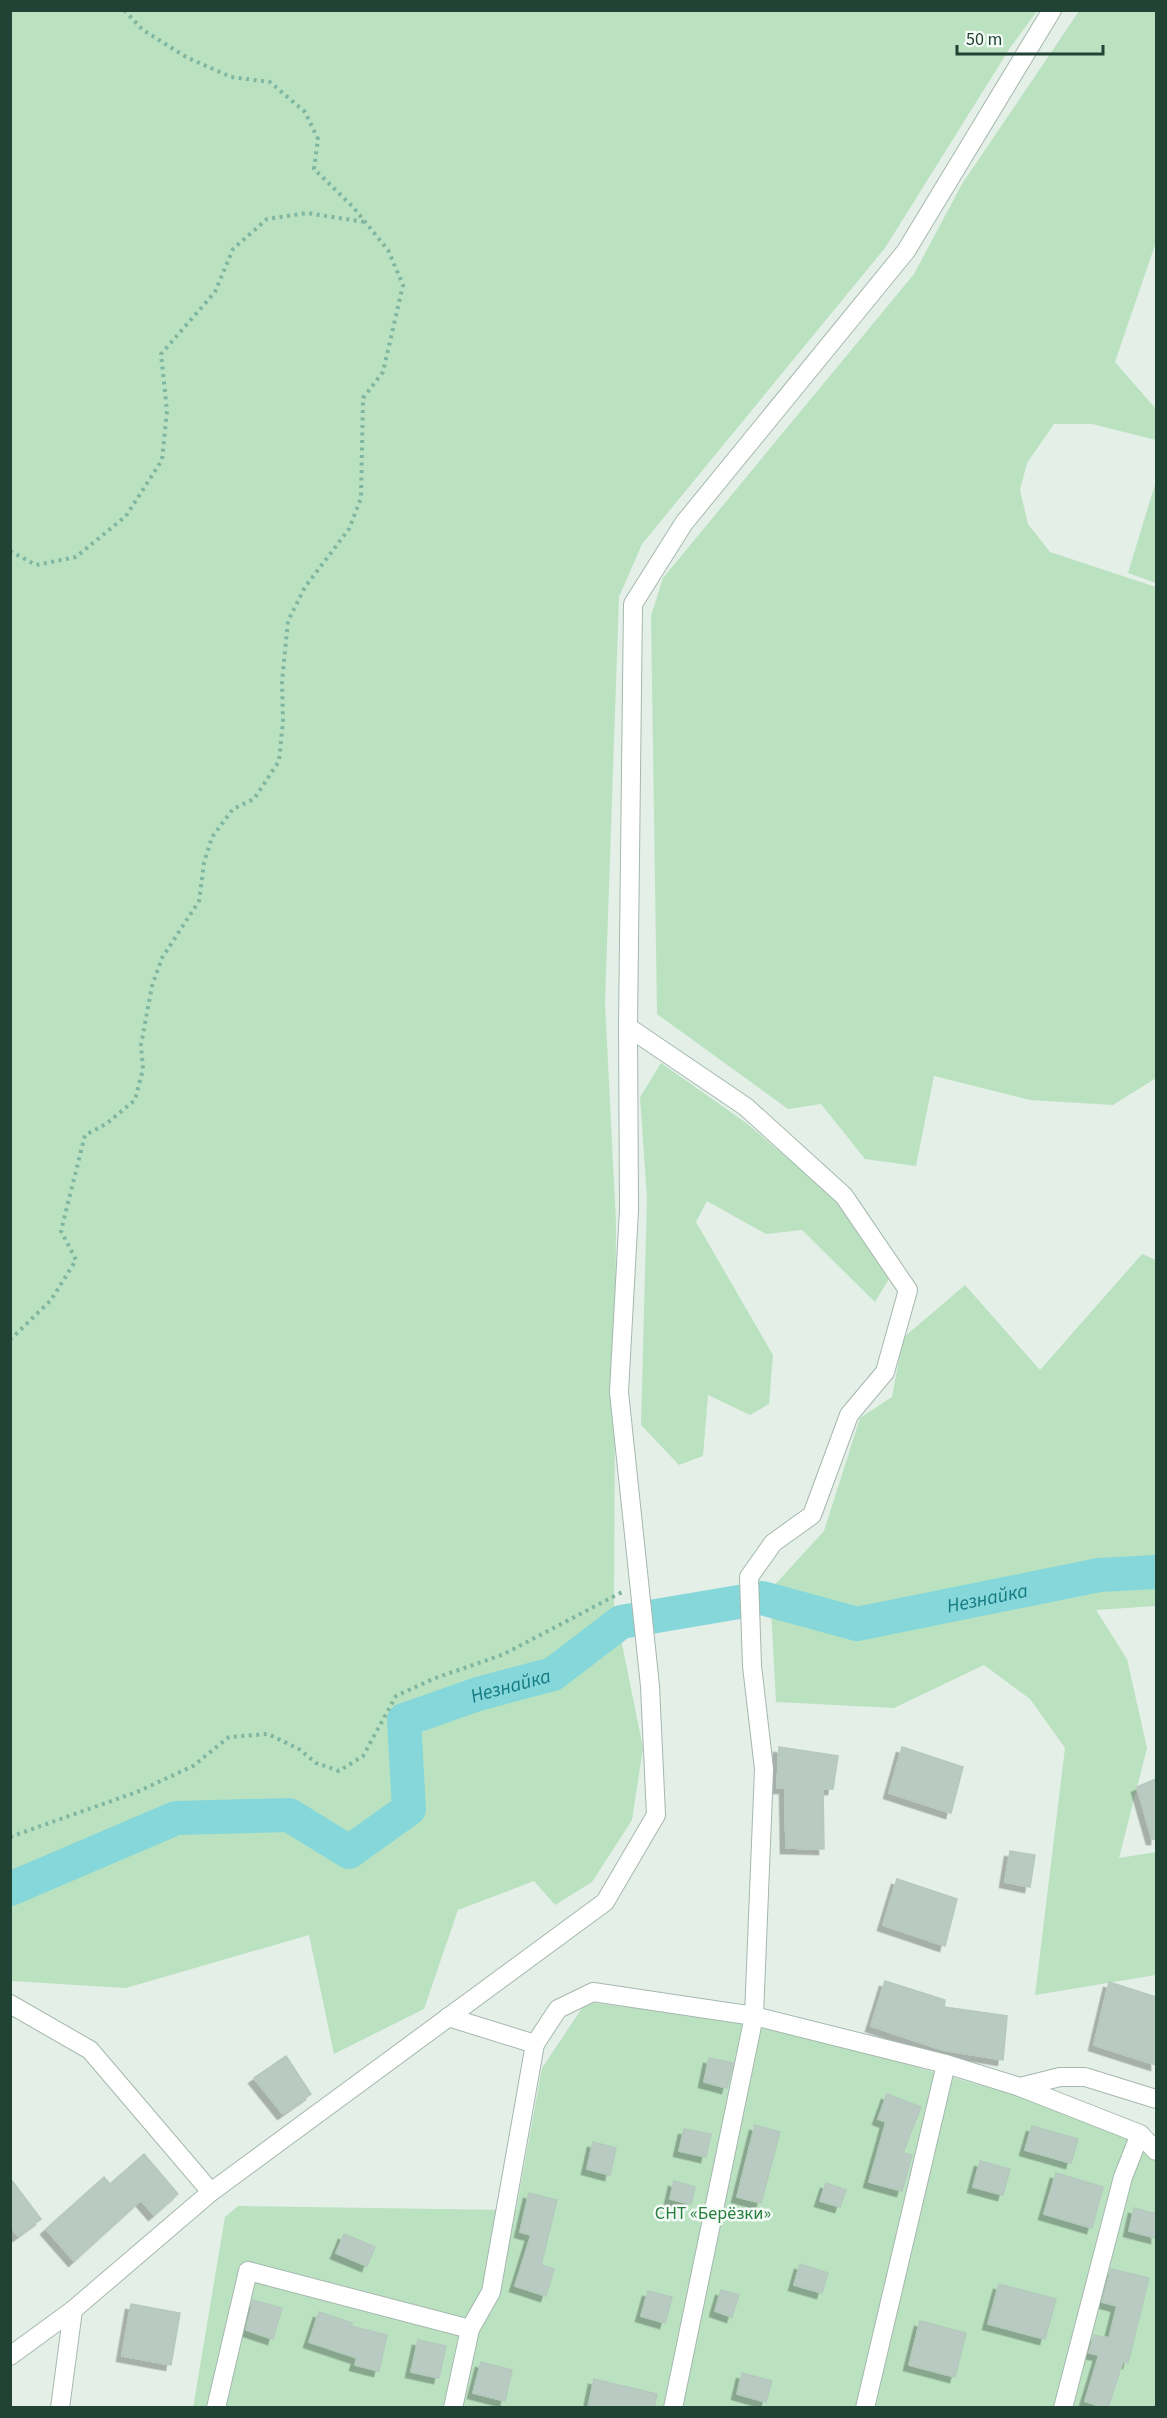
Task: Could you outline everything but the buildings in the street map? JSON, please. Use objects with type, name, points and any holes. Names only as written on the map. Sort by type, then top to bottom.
[{"type":"street","points":[[10,2356],[73,2310],[211,2192],[605,1902],[656,1815],[650,1686],[619,1392],[629,1210],[628,1027],[633,604],[684,523],[906,251],[1052,10]]},
{"type":"street","points":[[628,1027],[746,1107],[844,1196],[908,1290],[885,1372],[849,1415],[812,1515],[772,1543],[749,1577],[752,1666],[764,1769],[754,2016],[673,2408]]},
{"type":"street","points":[[453,2408],[470,2329],[491,2292],[535,2044],[558,2009],[593,1992],[754,2016],[946,2064],[1020,2087],[1140,2134],[1156,2151]]},
{"type":"street","points":[[10,2004],[90,2050],[211,2192]]},
{"type":"street","points":[[448,2017],[535,2044]]},
{"type":"street","points":[[865,2408],[946,2064]]},
{"type":"street","points":[[1020,2087],[1060,2077],[1085,2077],[1156,2099]]},
{"type":"street","points":[[1063,2408],[1123,2177],[1140,2134]]},
{"type":"street","points":[[216,2408],[248,2271],[470,2329]]},
{"type":"street","points":[[60,2408],[73,2310]]},
{"type":"path","points":[[10,1340],[51,1300],[76,1260],[61,1231],[85,1136],[106,1124],[135,1100],[143,1069],[141,1045],[152,986],[162,958],[199,901],[204,863],[212,837],[233,809],[254,799],[279,761],[283,721],[282,682],[288,621],[305,587],[350,529],[361,498],[363,398],[383,372],[402,285],[388,250],[337,191],[314,169],[318,139],[305,112],[270,82],[231,77],[186,57],[143,30],[124,10]]},
{"type":"path","points":[[10,551],[36,565],[76,557],[126,516],[162,460],[167,411],[161,354],[215,292],[233,249],[267,219],[307,213],[365,222]]},
{"type":"path","points":[[10,1837],[137,1792],[193,1766],[230,1737],[268,1734],[299,1749],[316,1763],[339,1771],[363,1756],[396,1696],[433,1679],[504,1654],[639,1583]]},
{"type":"green space","points":[[10,11],[1037,11],[1010,48],[885,248],[642,544],[619,597],[605,1003],[616,1222],[614,1604],[643,1748],[632,1820],[592,1882],[555,1905],[534,1881],[458,1910],[424,2009],[334,2054],[309,1935],[126,1988],[11,1981]]},
{"type":"green space","points":[[1079,11],[1156,11],[1156,242],[1115,362],[1156,409],[1156,440],[1092,424],[1054,424],[1027,463],[1020,490],[1028,524],[1050,552],[1156,587],[1156,1078],[1113,1105],[1030,1100],[934,1076],[916,1166],[865,1159],[821,1104],[788,1109],[657,1014],[651,616],[663,578],[914,274],[962,184]]},
{"type":"green space","points":[[1156,481],[1156,583],[1128,573]]},
{"type":"green space","points":[[661,1063],[745,1122],[830,1194],[890,1277],[875,1302],[802,1230],[766,1234],[707,1201],[696,1222],[773,1355],[769,1404],[750,1415],[708,1395],[703,1456],[679,1465],[641,1425],[647,1198],[640,1097]]},
{"type":"green space","points":[[1142,1254],[1156,1260],[1156,1606],[1096,1610],[1127,1659],[1147,1748],[1119,1858],[1156,1852],[1156,1975],[1035,1995],[1065,1748],[1030,1699],[984,1665],[894,1708],[776,1702],[770,1590],[824,1531],[860,1418],[892,1397],[903,1338],[965,1285],[1040,1370]]},
{"type":"green space","name":"СНТ «Берёзки»","points":[[586,2002],[762,2023],[1123,2126],[1156,2143],[1156,2407],[193,2408],[225,2217],[238,2206],[516,2210],[542,2068]]},
{"type":"waterway","name":"Незнайка","points":[[10,1889],[176,1818],[289,1815],[349,1852],[409,1809],[404,1720],[478,1694],[553,1674],[621,1622],[762,1598],[857,1624],[1099,1575],[1156,1572]]}]
